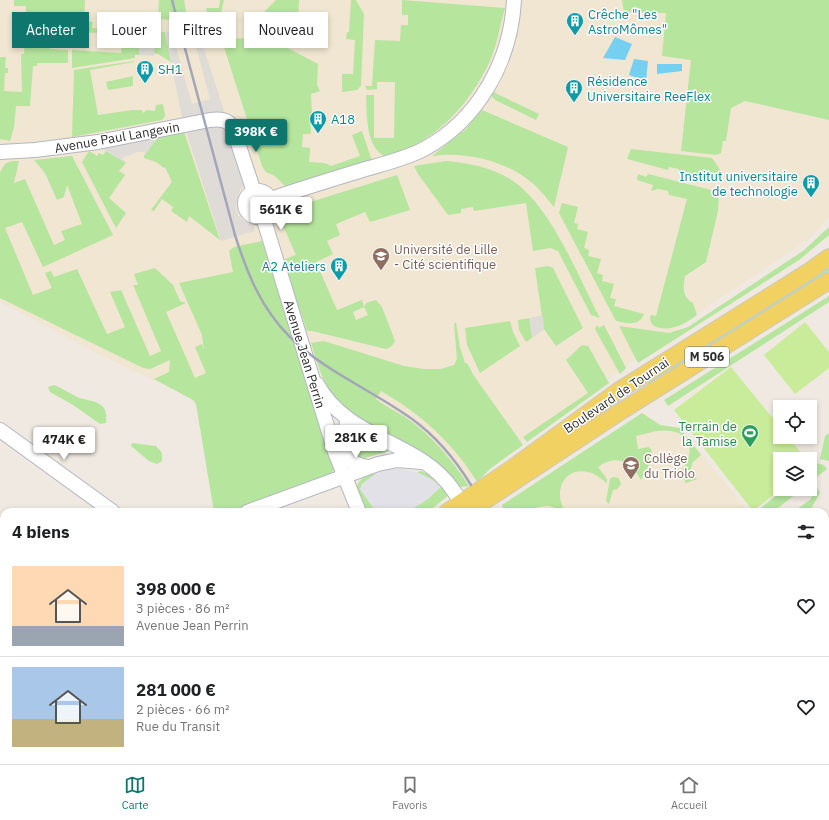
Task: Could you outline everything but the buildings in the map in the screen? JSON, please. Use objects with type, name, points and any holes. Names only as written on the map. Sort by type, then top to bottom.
[{"type":"main road","name":"Boulevard de Tournai","points":[[462,508],[511,469],[618,391],[829,257]]},
{"type":"main road","name":"Boulevard de Tournai","points":[[463,508],[829,281]]},
{"type":"street","points":[[270,199],[410,155],[439,140],[456,126],[481,98],[501,63],[510,31],[514,0]]},
{"type":"street","name":"Avenue Paul Langevin","points":[[0,152],[35,150],[98,142],[217,120],[226,121],[231,125],[254,192]]},
{"type":"street","points":[[254,192],[264,192],[270,199],[270,209],[263,217],[252,216],[246,210],[246,199],[254,192]]},
{"type":"street","name":"Avenue Jean Perrin","points":[[263,217],[311,369],[316,395],[335,452],[357,508]]},
{"type":"street","points":[[311,369],[324,394],[347,420],[402,448],[445,479],[454,490],[459,508]]},
{"type":"street","points":[[344,476],[343,464],[347,420]]},
{"type":"street","points":[[0,430],[107,508]]},
{"type":"street","points":[[345,443],[350,460],[354,463],[368,467]]},
{"type":"street","points":[[258,508],[368,467],[397,460],[423,462]]},
{"type":"shaded area","name":"Université de Lille ‐ Cité scientifique","points":[[0,0],[829,0],[829,217],[808,240],[709,306],[460,487],[337,376],[174,390],[98,354],[0,302]]},
{"type":"shaded area","points":[[165,32],[169,32],[169,48],[176,48],[192,104],[210,99],[196,48],[204,48],[225,114],[183,122]]},
{"type":"shaded area","points":[[139,48],[154,48],[154,56],[139,55]]},
{"type":"shaded area","points":[[219,126],[228,133],[244,186],[240,190],[236,206],[238,215],[244,221],[253,225],[255,231],[221,241],[186,131]]},
{"type":"shaded area","points":[[158,137],[144,156],[145,152],[138,152],[122,158],[126,163],[101,148]]},
{"type":"shaded area","points":[[543,316],[544,329],[532,338],[529,318]]},
{"type":"shaded area","name":"Collège du Triolo","points":[[642,413],[660,424],[680,428],[746,508],[503,508],[502,505]]},
{"type":"shaded area","points":[[390,469],[401,469],[423,474],[441,487],[428,499],[414,508],[373,508],[360,489],[366,479]]},
{"type":"green space","points":[[14,0],[85,0],[84,12],[26,12],[26,6],[14,6]]},
{"type":"green space","points":[[159,0],[184,0],[186,12],[169,12],[169,20],[161,19],[161,12],[158,12]]},
{"type":"green space","points":[[220,0],[224,0],[221,12],[207,12],[206,8],[219,8]]},
{"type":"green space","points":[[276,0],[299,0],[298,12],[265,11]]},
{"type":"green space","points":[[351,0],[356,0],[364,14],[361,86],[357,90],[342,92],[342,74],[353,74],[355,40],[346,39],[347,32],[349,32]]},
{"type":"green space","points":[[402,0],[505,8],[497,42],[490,61],[481,78],[460,108],[448,121],[420,142],[386,157],[374,146],[368,130],[366,95],[374,95],[374,138],[394,138],[395,82],[377,82],[377,89],[367,90],[365,86],[372,86],[375,40],[400,41],[401,25],[408,25],[408,15],[402,15]]},
{"type":"green space","points":[[622,0],[829,0],[829,120],[745,101],[731,108],[726,141],[723,141],[721,153],[716,155],[681,151],[691,60],[662,56],[666,13],[624,12]]},
{"type":"green space","points":[[89,22],[93,22],[92,28],[97,28],[97,33],[89,33]]},
{"type":"green space","points":[[161,32],[165,32],[171,62],[154,53],[154,48],[161,48]]},
{"type":"green space","points":[[236,38],[244,39],[244,48],[288,48],[318,64],[317,85],[320,91],[311,94],[311,134],[303,134],[302,147],[310,148],[309,162],[324,163],[331,166],[360,156],[352,135],[362,131],[373,164],[287,188],[275,176],[266,172],[262,166],[224,48],[236,48]]},
{"type":"green space","points":[[24,48],[68,50],[68,63],[37,63],[37,66],[33,66],[30,106],[16,106],[14,127],[10,141],[0,139],[0,57],[6,57],[5,68],[8,68],[8,73],[5,73],[4,91],[22,92],[21,54],[24,54]]},
{"type":"green space","points":[[122,48],[139,48],[139,55],[135,55],[135,58],[72,68],[72,50],[121,53]]},
{"type":"green space","points":[[134,61],[90,70],[98,115],[132,110],[141,110],[144,113],[146,110],[155,111],[156,105],[163,104],[165,116],[162,120],[72,137],[74,70]]},
{"type":"green space","points":[[133,76],[133,86],[108,90],[106,82]]},
{"type":"green space","points":[[491,91],[539,114],[536,120],[495,100],[492,97]]},
{"type":"green space","points":[[482,110],[568,147],[554,207],[530,181],[505,166],[481,158],[469,156],[432,156],[466,129]]},
{"type":"green space","points":[[184,132],[220,240],[189,216],[187,222],[171,211],[173,207],[162,199],[154,211],[151,210],[172,182],[165,167],[164,168],[156,162],[144,158],[144,156],[158,137]]},
{"type":"green space","points":[[631,149],[712,158],[721,171],[719,182],[679,172],[679,169],[669,167],[668,170],[627,159]]},
{"type":"green space","points":[[89,151],[97,156],[99,153],[103,155],[106,151],[126,163],[119,171],[125,175],[109,198],[126,213],[116,228],[82,162]]},
{"type":"green space","points":[[72,156],[113,235],[43,267],[22,222],[5,228],[33,295],[52,288],[45,273],[51,271],[54,277],[77,269],[107,334],[125,327],[110,292],[121,290],[150,356],[161,351],[133,285],[138,285],[134,274],[155,268],[173,285],[180,301],[186,303],[166,312],[195,378],[206,373],[195,347],[202,344],[204,350],[202,335],[179,283],[233,272],[229,251],[234,247],[262,241],[334,470],[331,473],[239,508],[213,508],[196,404],[193,400],[154,379],[169,372],[170,360],[150,369],[143,368],[0,298],[0,173],[5,164],[12,161],[19,161],[14,183],[25,179],[54,245],[65,240],[61,231],[82,224],[67,185],[64,197],[57,200],[45,173],[34,160]]},
{"type":"green space","points":[[446,161],[487,168],[505,176],[522,188],[546,216],[556,232],[600,318],[591,315],[558,251],[550,248],[533,251],[526,203],[474,211],[473,207],[461,209],[461,213],[448,215],[418,174],[414,166]]},
{"type":"green space","points":[[638,174],[646,177],[648,174],[719,192],[718,211],[706,262],[685,276],[685,295],[689,301],[693,303],[697,315],[687,322],[671,328],[660,328],[654,326],[651,323],[650,318],[651,315],[656,316],[687,199],[669,195],[668,191],[658,189],[651,191],[653,185],[637,180]]},
{"type":"green space","points":[[397,175],[410,210],[370,222],[365,212],[336,224],[340,235],[327,241],[333,254],[316,262],[337,310],[362,300],[364,307],[366,303],[376,300],[382,307],[395,341],[391,347],[386,349],[307,331],[283,260],[296,255],[284,228],[288,209]],"holes":[[[364,307],[368,315],[356,320],[353,312]]]},
{"type":"green space","points":[[255,196],[261,196],[266,201],[264,210],[261,212],[255,212],[250,207],[250,201]]},
{"type":"green space","points":[[562,203],[578,207],[574,223],[578,224],[577,229],[588,232],[584,248],[589,250],[588,256],[601,259],[597,273],[603,275],[602,281],[614,284],[610,298],[616,299],[614,306],[644,314],[639,321],[624,323],[616,321],[559,213]]},
{"type":"green space","points":[[829,227],[829,235],[799,260],[638,363],[619,326],[669,333],[688,327],[803,251]]},
{"type":"green space","points":[[826,263],[829,267],[829,276],[651,388],[645,379]]},
{"type":"green space","points":[[548,266],[553,268],[583,328],[556,346],[544,329],[526,342],[519,330],[518,320],[542,316],[535,268]]},
{"type":"green space","points":[[829,296],[829,302],[668,406],[664,400]]},
{"type":"green space","points":[[510,321],[513,332],[520,346],[480,373],[467,345],[465,328]]},
{"type":"green space","points":[[456,322],[460,348],[465,363],[467,363],[474,376],[523,445],[491,468],[477,482],[447,442],[410,409],[381,391],[376,399],[415,424],[433,440],[456,467],[469,486],[460,487],[427,462],[373,431],[357,420],[342,406],[329,389],[323,378],[311,343],[324,341],[404,366],[423,369],[440,369],[454,365],[457,359],[454,324]]},
{"type":"green space","points":[[805,322],[829,352],[829,368],[795,394],[764,355]]},
{"type":"green space","points":[[597,325],[599,328],[604,325],[626,368],[620,374],[595,329]]},
{"type":"green space","points":[[582,345],[588,346],[609,383],[527,442],[523,437],[588,393],[566,360]]},
{"type":"green space","name":"Terrain de la Tamise","points":[[731,367],[773,418],[773,444],[794,444],[800,452],[773,452],[773,495],[757,508],[751,508],[674,410]]},
{"type":"green space","points":[[54,385],[77,397],[98,403],[105,410],[106,423],[100,424],[73,405],[50,392],[48,387]]},
{"type":"green space","points":[[642,413],[660,425],[680,428],[701,455],[692,463],[691,470],[697,479],[686,483],[680,472],[688,460],[689,454],[688,442],[684,437],[679,433],[671,431],[654,432],[636,436],[638,449],[649,447],[652,451],[649,457],[651,461],[641,480],[633,468],[628,464],[617,460],[611,461],[598,467],[607,479],[607,483],[596,475],[588,472],[579,471],[572,473],[567,477],[560,489],[560,496],[564,508],[545,506],[536,508],[503,508],[502,505]]},
{"type":"green space","points":[[349,428],[389,451],[365,458],[353,456]]},
{"type":"green space","points":[[829,433],[829,461],[820,459],[825,436]]},
{"type":"green space","points":[[132,443],[156,446],[162,453],[162,461],[157,464],[149,461],[131,446]]},
{"type":"green space","points":[[817,463],[824,465],[827,469],[817,477]]},
{"type":"green space","points":[[421,471],[434,477],[449,495],[433,508],[414,508],[428,499],[441,487],[433,480],[417,472]]},
{"type":"green space","points":[[375,474],[362,484],[360,489],[373,508],[363,508],[357,493],[358,484],[366,476]]},
{"type":"green space","points":[[613,477],[619,478],[621,485],[617,489],[613,490],[609,504],[606,501],[610,479]]},
{"type":"green space","points":[[817,488],[820,493],[811,508],[799,508],[811,499],[812,496],[817,496]]},
{"type":"green space","points":[[775,496],[793,496],[778,508],[761,508]]},
{"type":"water","points":[[615,37],[632,44],[625,60],[603,58]]},
{"type":"water","points":[[634,59],[648,61],[646,81],[629,75]]},
{"type":"water","points":[[657,64],[682,64],[682,71],[657,74]]},
{"type":"railway","points":[[172,0],[235,235],[250,276],[270,314],[289,336],[303,349],[333,370],[397,409],[430,433],[452,457],[471,485]]},
{"type":"place","name":"Crêche \"Les AstroMômes\"","points":[[575,36]]},
{"type":"place","name":"SH1","points":[[145,84]]},
{"type":"place","name":"Résidence Universitaire ReeFlex","points":[[574,103]]},
{"type":"place","name":"A18","points":[[318,134]]},
{"type":"place","name":"Institut universitaire de technologie","points":[[811,198]]},
{"type":"place","name":"Université de Lille ‐ Cité scientifique","points":[[381,271]]},
{"type":"place","name":"A2 Ateliers","points":[[339,281]]},
{"type":"place","name":"Terrain de la Tamise","points":[[750,448]]},
{"type":"place","name":"Collège du Triolo","points":[[631,480]]}]
